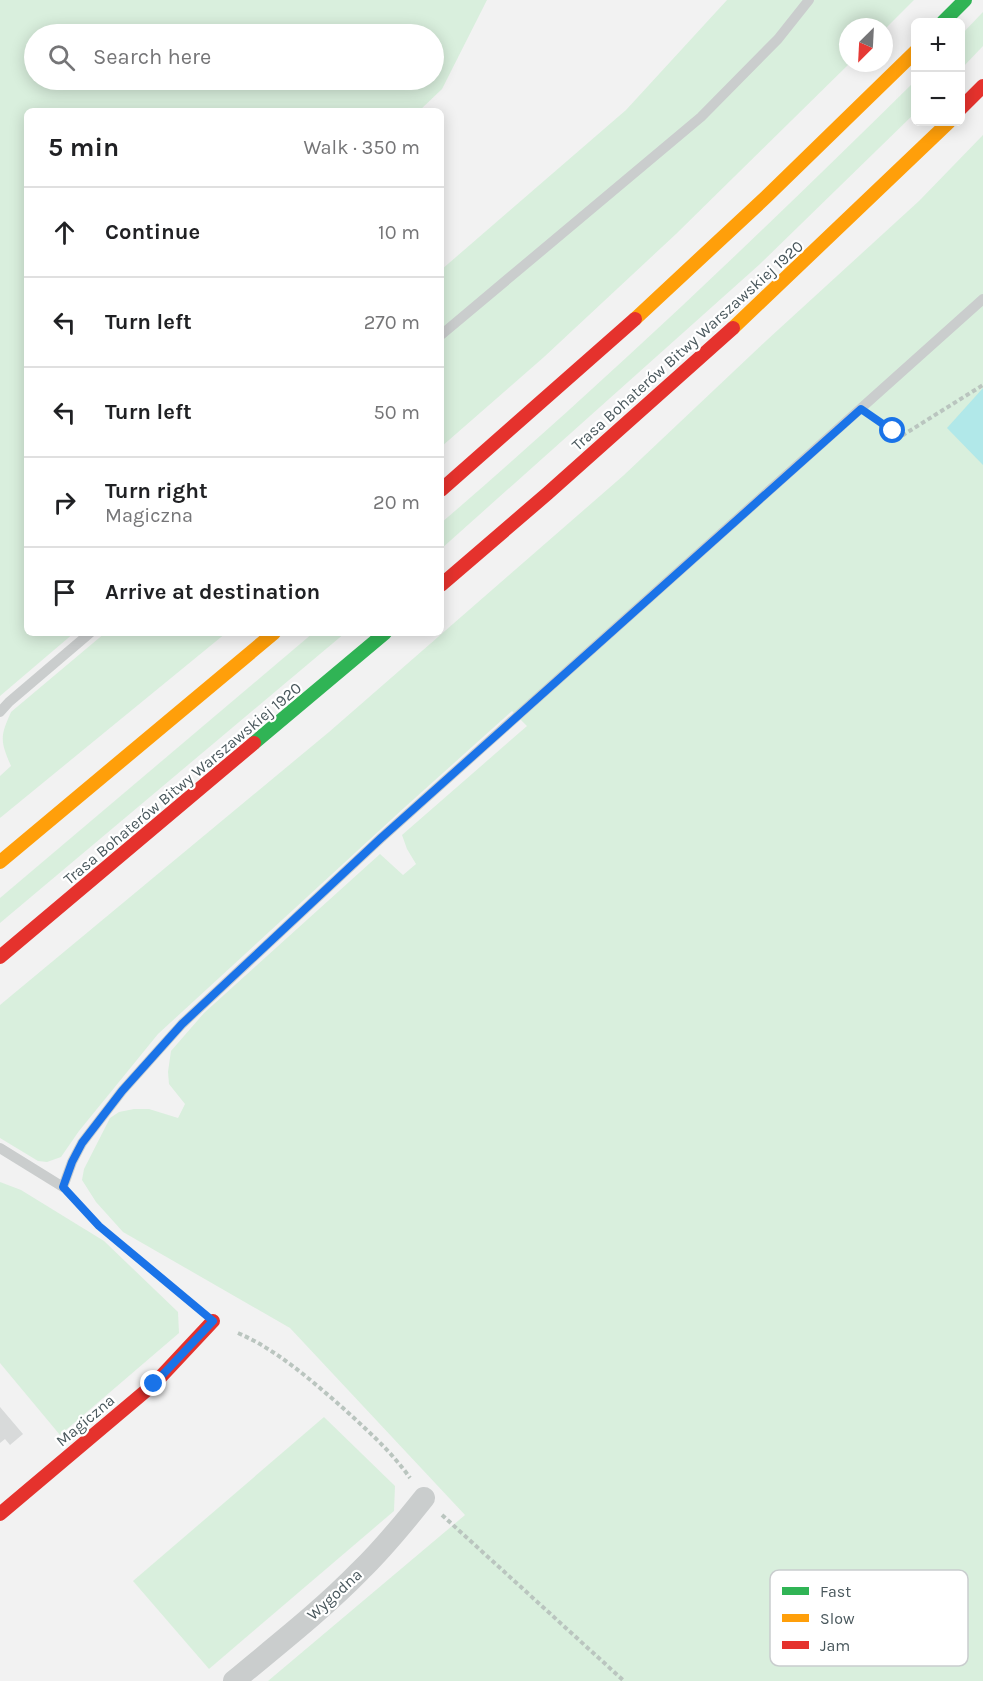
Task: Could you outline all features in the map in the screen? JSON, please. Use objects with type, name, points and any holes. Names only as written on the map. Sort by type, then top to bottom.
[{"type":"main road","points":[[947,18],[965,0]]},
{"type":"main road","points":[[444,487],[703,257],[866,102],[911,55]]},
{"type":"main road","points":[[965,104],[983,86]]},
{"type":"main road","name":"Trasa Bohaterów Bitwy Warszawskiej 1920","points":[[444,582],[755,309],[945,126]]},
{"type":"main road","points":[[0,862],[270,636]]},
{"type":"main road","name":"Trasa Bohaterów Bitwy Warszawskiej 1920","points":[[0,957],[381,636]]},
{"type":"main road","name":"Magiczna","points":[[0,1514],[154,1384],[213,1321]]},
{"type":"street","name":"Wygodna","points":[[234,1681],[320,1609],[360,1572],[424,1498]]},
{"type":"lane","points":[[444,332],[701,117],[778,39],[809,0]]},
{"type":"lane","points":[[0,1148],[63,1187],[82,1143],[122,1091],[182,1024],[380,839],[983,299]]},
{"type":"lane","points":[[0,712],[86,636]]},
{"type":"path","points":[[861,409],[893,431],[903,435],[983,385]]},
{"type":"path","points":[[63,1187],[99,1226],[213,1321],[264,1345],[319,1387],[376,1438],[424,1498],[624,1681]]},
{"type":"green space","points":[[0,0],[487,0],[444,85],[444,24],[24,24],[24,90],[441,90],[422,108],[24,108],[24,636],[70,636],[0,696]]},
{"type":"green space","points":[[727,0],[914,0],[893,21],[893,18],[839,18],[839,72],[841,72],[676,234],[544,357],[444,444],[444,267],[626,110]]},
{"type":"green space","points":[[983,12],[983,46],[965,65],[965,31]]},
{"type":"green space","points":[[911,85],[911,117],[760,264],[444,546],[444,520],[563,416],[682,306]]},
{"type":"green space","points":[[983,135],[983,1681],[268,1681],[465,1515],[290,1328],[123,1232],[96,1202],[82,1180],[84,1169],[110,1118],[119,1112],[149,1109],[178,1118],[185,1104],[169,1084],[171,1051],[204,1013],[380,854],[403,875],[416,864],[402,835],[527,726],[512,711],[405,807],[158,1034],[79,1131],[61,1157],[47,1162],[38,1161],[0,1138],[0,1005],[329,732],[439,636],[444,636],[444,632],[624,475],[919,201]]},
{"type":"green space","points":[[101,636],[222,636],[0,818],[0,776],[11,766],[3,744],[3,733],[11,712]]},
{"type":"green space","points":[[309,636],[341,636],[0,923],[0,898]]},
{"type":"green space","points":[[0,1182],[21,1190],[104,1241],[178,1312],[179,1333],[60,1435],[0,1363]]},
{"type":"green space","points":[[324,1417],[395,1486],[394,1511],[209,1669],[133,1581]]},
{"type":"water","points":[[983,388],[983,465],[947,428]]},
{"type":"building","points":[[0,1407],[23,1434],[10,1445],[5,1439],[0,1443]]},
{"type":"traffic: fast","points":[[947,18],[965,0]]},
{"type":"traffic: fast","points":[[254,743],[381,636]]},
{"type":"traffic: slow","points":[[635,319],[766,197],[911,56]]},
{"type":"traffic: slow","points":[[733,328],[945,126]]},
{"type":"traffic: slow","points":[[0,862],[270,636]]},
{"type":"traffic: jam","points":[[965,104],[983,86]]},
{"type":"traffic: jam","points":[[444,487],[635,319]]},
{"type":"traffic: jam","points":[[444,582],[733,328]]},
{"type":"traffic: jam","points":[[0,957],[254,743]]},
{"type":"traffic: jam","points":[[0,1514],[154,1384],[213,1321]]},
{"type":"route","points":[[154,1384],[213,1321],[99,1226],[63,1187],[82,1143],[122,1091],[182,1024],[380,839],[861,409],[893,431]]}]
